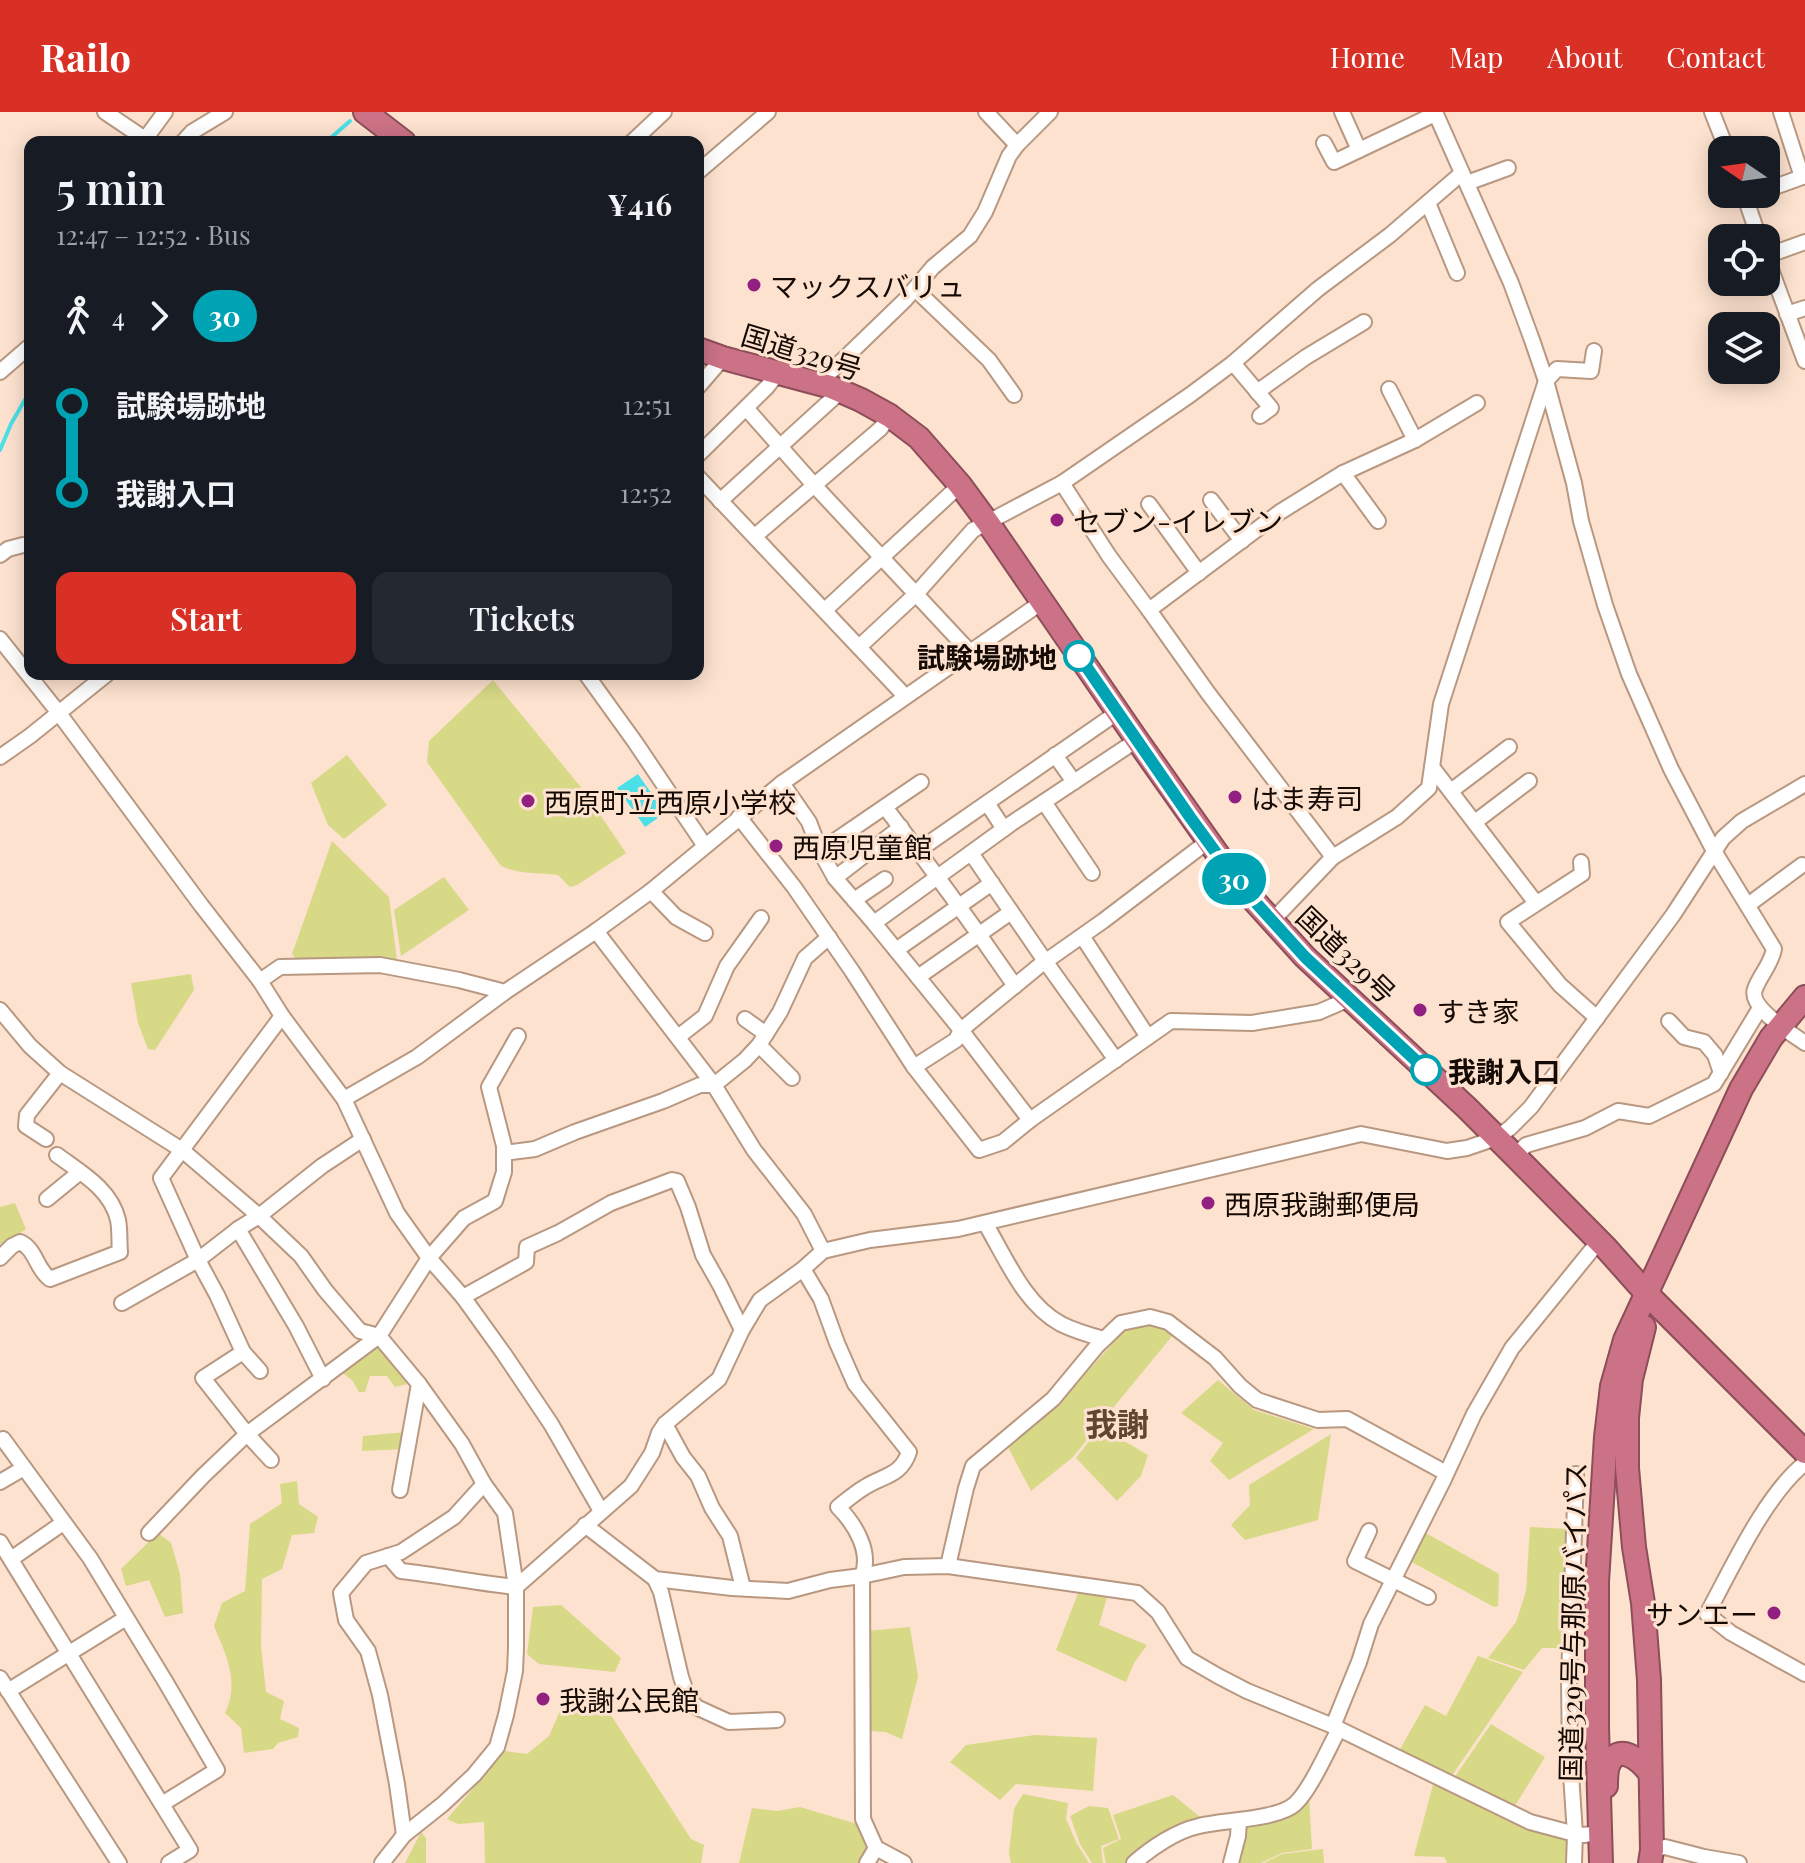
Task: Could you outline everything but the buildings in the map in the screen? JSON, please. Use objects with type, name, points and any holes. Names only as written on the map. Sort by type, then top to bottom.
[{"type":"highway","points":[[365,112],[396,136]]},
{"type":"highway","name":"国道329号","points":[[704,351],[841,391],[890,416],[919,438],[988,523],[1238,883],[1305,957],[1467,1108],[1805,1452]]},
{"type":"highway","name":"国道329号与那原バイパス","points":[[1601,1863],[1596,1682],[1597,1582],[1606,1437],[1618,1359],[1741,1089],[1781,1024],[1805,997]]},
{"type":"highway","name":"国道329号与那原バイパス","points":[[1647,1294],[1643,1335],[1631,1379],[1627,1468],[1649,1680],[1651,1859]]},
{"type":"highway","points":[[1599,1822],[1607,1768],[1613,1759],[1619,1755],[1633,1756],[1650,1773]]},
{"type":"street","points":[[105,112],[137,136]]},
{"type":"street","points":[[148,136],[165,112]]},
{"type":"street","points":[[188,136],[225,112]]},
{"type":"street","points":[[638,136],[664,112]]},
{"type":"street","points":[[704,167],[766,112]]},
{"type":"street","points":[[986,112],[1017,145]]},
{"type":"street","points":[[818,384],[915,289],[933,267],[970,236],[985,212],[1009,156],[1050,112]]},
{"type":"street","points":[[1342,112],[1359,150]]},
{"type":"street","points":[[1712,112],[1721,136]]},
{"type":"street","points":[[1780,185],[1804,176],[1781,112]]},
{"type":"street","points":[[1324,143],[1334,162],[1435,113],[1511,283],[1546,381],[1574,483],[1581,521],[1629,674],[1671,769],[1714,851],[1774,949],[1753,995],[1760,1008],[1805,1043]]},
{"type":"street","points":[[859,647],[916,594],[973,530],[1062,483],[1190,395],[1428,203],[1465,178],[1508,168]]},
{"type":"street","points":[[1428,203],[1457,273]]},
{"type":"street","points":[[1780,251],[1805,242]]},
{"type":"street","points":[[915,289],[989,360],[1014,395]]},
{"type":"street","points":[[1780,295],[1805,361]]},
{"type":"street","points":[[1787,314],[1805,308]]},
{"type":"street","points":[[1257,392],[1306,357],[1364,322]]},
{"type":"street","points":[[0,372],[24,351]]},
{"type":"street","points":[[1272,921],[1333,857],[1397,817],[1429,788],[1441,704],[1546,381],[1557,369],[1591,371],[1594,351]]},
{"type":"street","points":[[704,380],[723,358]]},
{"type":"street","points":[[1233,363],[1271,408],[1260,416]]},
{"type":"street","points":[[704,449],[778,373]]},
{"type":"street","points":[[1389,389],[1415,440]]},
{"type":"street","points":[[720,501],[841,391]]},
{"type":"street","points":[[1149,610],[1280,512],[1343,473],[1415,440],[1477,403]]},
{"type":"street","points":[[746,408],[970,652]]},
{"type":"street","points":[[755,536],[880,429],[890,416]]},
{"type":"street","points":[[1343,473],[1378,521]]},
{"type":"street","points":[[1062,483],[1109,556],[1208,693],[1333,857]]},
{"type":"street","points":[[704,484],[905,696]]},
{"type":"street","points":[[825,610],[960,485]]},
{"type":"street","points":[[1211,500],[1242,541]]},
{"type":"street","points":[[1149,504],[1199,573]]},
{"type":"street","points":[[0,555],[23,545]]},
{"type":"street","points":[[344,1099],[417,1057],[505,992],[596,931],[651,891],[782,783],[1042,602]]},
{"type":"street","points":[[0,639],[24,669]]},
{"type":"street","points":[[33,680],[260,981],[344,1099],[397,1213],[429,1258],[463,1297],[551,1424],[601,1511]]},
{"type":"street","points":[[0,757],[99,680]]},
{"type":"street","points":[[590,680],[705,846]]},
{"type":"street","points":[[919,850],[1118,712]]},
{"type":"street","points":[[874,923],[1004,829],[1137,740]]},
{"type":"street","points":[[1451,791],[1509,747]]},
{"type":"street","points":[[1055,755],[1074,782]]},
{"type":"street","points":[[1432,767],[1536,903]]},
{"type":"street","points":[[1475,822],[1529,781]]},
{"type":"street","points":[[820,851],[921,782]]},
{"type":"street","points":[[782,783],[809,822],[835,878],[961,1030],[1030,1120]]},
{"type":"street","points":[[388,1556],[401,1571],[516,1587],[631,1486],[652,1453],[665,1424],[719,1379],[760,1300],[823,1251],[870,1240],[929,1234],[985,1223],[1361,1134],[1447,1151],[1496,1138],[1531,1107],[1673,915],[1723,838],[1742,821],[1805,784]]},
{"type":"street","points":[[1044,802],[1092,873]]},
{"type":"street","points":[[987,803],[1004,829]]},
{"type":"street","points":[[885,807],[1015,986]]},
{"type":"street","points":[[739,817],[794,887],[914,1067],[979,1150],[1003,1142],[1171,1021],[1252,1023],[1319,1012],[1349,999]]},
{"type":"street","points":[[835,878],[901,827]]},
{"type":"street","points":[[914,1067],[956,1040],[961,1030],[1045,961],[1207,842]]},
{"type":"street","points":[[971,853],[1116,1060]]},
{"type":"street","points":[[1748,905],[1802,865]]},
{"type":"street","points":[[1585,874],[1508,922],[1560,985],[1597,1018]]},
{"type":"street","points":[[854,900],[885,879]]},
{"type":"street","points":[[896,950],[992,883]]},
{"type":"street","points":[[651,891],[676,917],[705,933]]},
{"type":"street","points":[[918,977],[1011,912]]},
{"type":"street","points":[[678,1037],[705,1016],[727,966],[761,918]]},
{"type":"street","points":[[596,931],[714,1085],[754,1150],[804,1214],[823,1251]]},
{"type":"street","points":[[1082,936],[1148,1037]]},
{"type":"street","points":[[504,1153],[535,1149],[700,1085],[714,1085],[745,1060],[763,1039],[780,1012],[805,958],[829,937]]},
{"type":"street","points":[[260,981],[280,967],[380,965],[505,992]]},
{"type":"street","points":[[1515,1156],[1526,1145],[1585,1128],[1618,1111],[1649,1116],[1714,1084],[1760,1008]]},
{"type":"street","points":[[0,1010],[30,1046],[60,1073],[182,1150],[301,1256],[360,1331],[379,1336],[419,1384],[462,1444],[484,1484],[505,1513],[516,1587],[515,1671],[497,1747],[474,1775],[404,1835],[388,1861]]},
{"type":"street","points":[[260,1371],[243,1352],[161,1178],[282,1016]]},
{"type":"street","points":[[745,1019],[792,1078]]},
{"type":"street","points":[[1669,1021],[1684,1037],[1704,1042],[1715,1055],[1721,1073]]},
{"type":"street","points":[[149,1533],[247,1434],[379,1336],[429,1258],[464,1218],[495,1201],[504,1172],[504,1146],[489,1087],[518,1036]]},
{"type":"street","points":[[46,1139],[26,1126],[27,1115],[60,1073]]},
{"type":"street","points":[[122,1303],[198,1260],[322,1166],[363,1139]]},
{"type":"street","points":[[0,1258],[20,1242],[28,1246],[43,1274],[50,1279],[120,1252],[118,1219],[108,1197],[57,1155]]},
{"type":"street","points":[[47,1199],[80,1172]]},
{"type":"street","points":[[463,1297],[526,1262],[527,1247],[611,1203],[672,1180],[677,1181],[703,1255],[742,1330]]},
{"type":"street","points":[[985,1223],[1035,1305],[1062,1324],[1104,1339]]},
{"type":"street","points":[[238,1229],[296,1326],[323,1379]]},
{"type":"street","points":[[1134,1863],[1182,1831],[1285,1811],[1296,1803],[1318,1770],[1371,1624],[1474,1414],[1512,1348],[1599,1241]]},
{"type":"street","points":[[803,1269],[821,1299],[855,1384],[909,1452],[905,1463],[897,1471],[866,1486],[838,1507],[851,1519],[859,1534],[867,1565],[862,1576],[863,1819],[876,1848],[904,1863]]},
{"type":"street","points":[[948,1566],[973,1466],[1053,1399],[1121,1323],[1150,1317],[1168,1322],[1215,1358],[1257,1400],[1318,1420],[1347,1419],[1446,1473]]},
{"type":"street","points":[[243,1352],[203,1378],[271,1460]]},
{"type":"street","points":[[400,1490],[419,1384]]},
{"type":"street","points":[[665,1424],[683,1457],[698,1476],[712,1508],[730,1536],[743,1588]]},
{"type":"street","points":[[3,1439],[90,1558],[217,1770],[162,1804]]},
{"type":"street","points":[[1805,1463],[1766,1508],[1707,1614],[1731,1633],[1805,1674]]},
{"type":"street","points":[[0,1482],[24,1468]]},
{"type":"street","points":[[1574,1863],[1569,1679],[1576,1474]]},
{"type":"street","points":[[404,1835],[386,1725],[368,1651],[346,1620],[341,1593],[366,1563],[401,1552],[454,1517],[484,1484]]},
{"type":"street","points":[[11,1559],[63,1523]]},
{"type":"street","points":[[585,1525],[655,1579],[661,1592],[681,1677],[687,1695],[696,1707],[729,1722],[777,1720]]},
{"type":"street","points":[[1369,1531],[1355,1561],[1428,1597]]},
{"type":"street","points":[[0,1542],[190,1850],[169,1863]]},
{"type":"street","points":[[655,1579],[788,1591],[904,1567],[948,1566],[1137,1593],[1158,1612],[1187,1658],[1247,1691],[1336,1727],[1530,1822],[1584,1835],[1599,1822]]},
{"type":"street","points":[[119,1863],[4,1685],[69,1653],[126,1618]]},
{"type":"street","points":[[1550,1828],[1565,1818],[1573,1805]]},
{"type":"street","points":[[1231,1863],[1239,1821]]},
{"type":"street","points":[[1651,1859],[1665,1847],[1676,1856],[1739,1863]]},
{"type":"street","points":[[867,1863],[876,1848]]},
{"type":"green space","points":[[493,680],[584,791],[626,853],[577,885],[570,887],[558,875],[522,872],[501,866],[427,762],[429,741]]},
{"type":"green space","points":[[347,755],[387,805],[344,839],[328,825],[311,783]]},
{"type":"green space","points":[[332,841],[389,897],[397,961],[297,960],[292,954]]},
{"type":"green space","points":[[444,877],[469,910],[401,956],[394,910]]},
{"type":"green space","points":[[191,974],[194,990],[155,1050],[148,1049],[138,1023],[131,983]]},
{"type":"green space","points":[[15,1203],[26,1229],[0,1244],[0,1207]]},
{"type":"green space","points":[[1148,1324],[1172,1336],[1073,1457],[1031,1491],[1008,1447],[1058,1405],[1122,1333]]},
{"type":"green space","points":[[372,1347],[378,1347],[407,1384],[395,1387],[387,1376],[370,1376],[365,1392],[359,1392],[352,1380],[340,1371]]},
{"type":"green space","points":[[1218,1380],[1254,1410],[1314,1429],[1229,1480],[1210,1461],[1223,1443],[1181,1413]]},
{"type":"green space","points":[[1100,1427],[1148,1455],[1141,1476],[1117,1501],[1076,1458]]},
{"type":"green space","points":[[407,1432],[405,1449],[362,1451],[363,1436]]},
{"type":"green space","points":[[1331,1434],[1318,1520],[1245,1540],[1231,1525],[1250,1505],[1249,1485]]},
{"type":"green space","points":[[297,1481],[299,1504],[318,1517],[314,1533],[292,1535],[282,1569],[262,1579],[261,1646],[266,1692],[284,1701],[280,1719],[299,1728],[298,1737],[278,1743],[273,1749],[244,1753],[241,1728],[225,1713],[231,1690],[230,1669],[214,1626],[222,1603],[245,1591],[250,1524],[282,1503],[280,1484]]},
{"type":"green space","points":[[1530,1527],[1567,1529],[1564,1648],[1542,1648],[1524,1670],[1488,1658],[1516,1622],[1526,1591]]},
{"type":"green space","points":[[1424,1532],[1499,1574],[1498,1606],[1494,1607],[1408,1560]]},
{"type":"green space","points":[[158,1533],[171,1543],[180,1574],[183,1613],[165,1617],[149,1580],[126,1586],[121,1569]]},
{"type":"green space","points":[[1079,1591],[1107,1597],[1099,1625],[1147,1645],[1134,1663],[1126,1682],[1056,1650]]},
{"type":"green space","points":[[561,1605],[621,1658],[615,1672],[539,1664],[527,1654],[533,1607]]},
{"type":"green space","points":[[910,1627],[918,1677],[902,1739],[885,1732],[870,1731],[867,1631]]},
{"type":"green space","points":[[1478,1656],[1523,1672],[1451,1777],[1399,1751],[1425,1705],[1446,1716]]},
{"type":"green space","points":[[598,1695],[691,1839],[704,1845],[701,1863],[485,1863],[484,1822],[458,1824],[447,1819],[505,1751],[527,1754],[549,1736],[560,1711],[573,1701]]},
{"type":"green space","points":[[1491,1724],[1545,1757],[1513,1809],[1452,1781]]},
{"type":"green space","points":[[1035,1735],[1097,1738],[1093,1791],[1016,1784],[1000,1800],[950,1762],[966,1745]]},
{"type":"green space","points":[[1434,1781],[1547,1835],[1569,1840],[1568,1863],[1447,1863],[1444,1857],[1414,1856]]},
{"type":"green space","points":[[1023,1794],[1068,1803],[1066,1819],[1089,1863],[1011,1863],[1009,1853],[1014,1809]]},
{"type":"green space","points":[[1173,1795],[1200,1817],[1126,1863],[1106,1863],[1103,1848],[1121,1839],[1113,1815]]},
{"type":"green space","points":[[1309,1798],[1312,1849],[1282,1853],[1261,1863],[1233,1863],[1241,1828],[1256,1821],[1286,1818],[1296,1813]]},
{"type":"green space","points":[[1089,1806],[1108,1808],[1119,1839],[1101,1846],[1103,1863],[1092,1863],[1080,1844],[1070,1816]]},
{"type":"green space","points":[[800,1807],[857,1824],[866,1848],[860,1863],[739,1863],[752,1808],[778,1811]]},
{"type":"green space","points":[[421,1832],[426,1838],[426,1863],[405,1863]]},
{"type":"green space","points":[[1323,1849],[1324,1863],[1264,1863],[1282,1854]]},
{"type":"water","points":[[638,774],[665,813],[645,827],[617,788]]},
{"type":"waterway","points":[[333,136],[350,121]]},
{"type":"waterway","points":[[0,450],[24,401]]},
{"type":"bus line","name":"30","points":[[1079,656],[1238,883],[1305,957],[1426,1070]]},
{"type":"place","name":"マックスバリュ","points":[[754,285]]},
{"type":"place","name":"セブン-イレブン","points":[[1057,520]]},
{"type":"place","name":"試験場跡地","points":[[1079,656]]},
{"type":"place","name":"はま寿司","points":[[1235,797]]},
{"type":"place","name":"西原町立西原小学校","points":[[528,801]]},
{"type":"place","name":"西原児童館","points":[[776,846]]},
{"type":"place","name":"すき家","points":[[1420,1010]]},
{"type":"place","name":"我謝入口","points":[[1426,1070]]},
{"type":"place","name":"西原我謝郵便局","points":[[1208,1203]]},
{"type":"place","name":"サンエー","points":[[1774,1613]]},
{"type":"place","name":"我謝公民館","points":[[543,1699]]},
{"type":"district","name":"我謝","points":[[1117,1422]]}]
